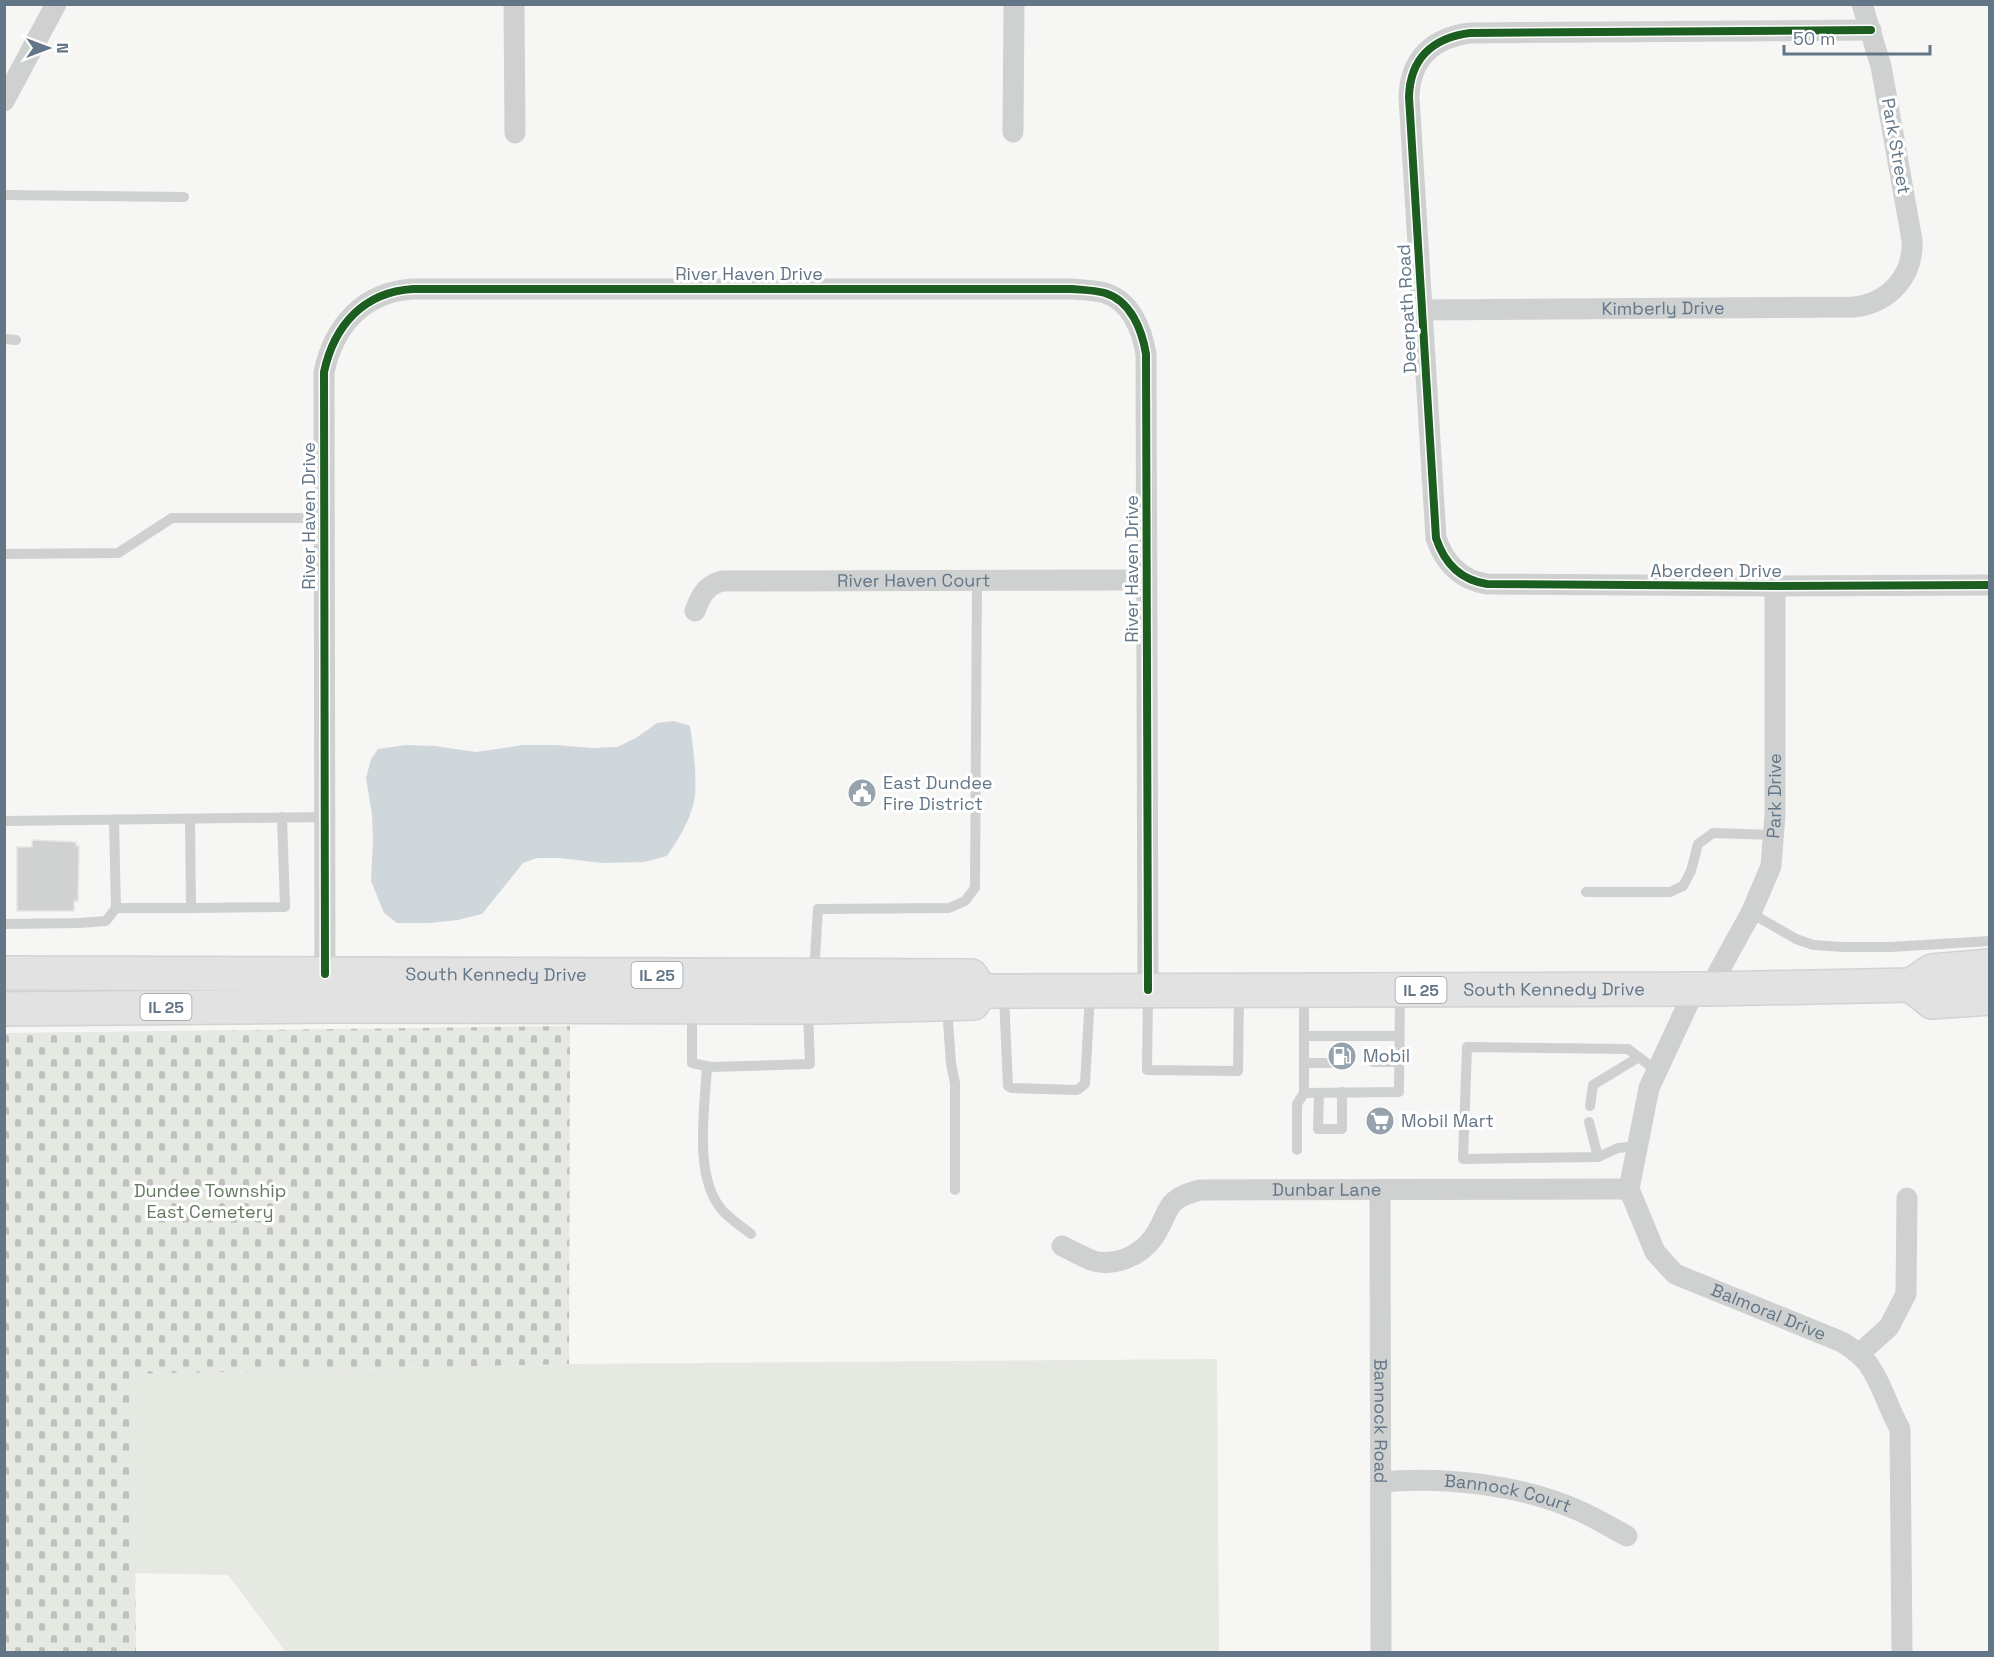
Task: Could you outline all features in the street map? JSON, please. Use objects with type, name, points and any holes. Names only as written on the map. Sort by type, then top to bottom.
[{"type":"main road","name":"South Kennedy Drive","points":[[4,973],[324,974],[811,991],[947,1003],[973,1003],[992,991],[1702,989],[1911,985],[1932,971],[1989,966]]},
{"type":"main road","name":"South Kennedy Drive","points":[[4,1010],[327,1006],[692,1006],[811,991],[971,976],[992,991]]},
{"type":"main road","points":[[1911,985],[1932,1002],[1989,998]]},
{"type":"street","points":[[4,101],[56,4]]},
{"type":"street","points":[[514,4],[515,133]]},
{"type":"street","points":[[1014,4],[1014,132]]},
{"type":"street","name":"Park Street","points":[[1862,4],[1881,66],[1911,233],[1910,264],[1896,286]]},
{"type":"street","name":"Deerpath Road","points":[[1449,564],[1438,545],[1433,525],[1423,310],[1409,98],[1413,72],[1425,53],[1444,39],[1470,33],[1871,30]]},
{"type":"street","name":"Kimberly Drive","points":[[1423,310],[1854,307],[1878,301],[1896,286]]},
{"type":"street","name":"River Haven Drive","points":[[324,974],[326,817],[324,372],[334,338],[350,318],[372,302],[397,291],[413,290],[1090,290],[1107,293],[1123,303],[1134,318],[1144,341],[1146,354],[1148,990]]},
{"type":"street","name":"Aberdeen Drive","points":[[1449,564],[1475,582],[1501,585],[1989,585]]},
{"type":"street","name":"River Haven Court","points":[[695,611],[706,590],[722,581],[1147,580]]},
{"type":"street","name":"Park Drive","points":[[1702,989],[1752,913],[1771,866],[1774,835],[1775,586]]},
{"type":"street","points":[[1629,1190],[1649,1088],[1702,989]]},
{"type":"street","name":"Dunbar Lane","points":[[1062,1246],[1094,1261],[1118,1261],[1134,1256],[1153,1238],[1171,1204],[1183,1195],[1200,1190],[1629,1190]]},
{"type":"street","name":"Bannock Road","points":[[1380,1190],[1380,1653]]},
{"type":"street","name":"Balmoral Drive","points":[[1629,1190],[1655,1252],[1675,1274],[1842,1342],[1859,1354],[1868,1364],[1877,1380],[1888,1410],[1900,1429],[1902,1653]]},
{"type":"street","points":[[1859,1354],[1889,1327],[1906,1294],[1907,1198]]},
{"type":"street","name":"Bannock Court","points":[[1381,1482],[1408,1479],[1486,1485],[1527,1493],[1580,1511],[1627,1536]]},
{"type":"lane","points":[[4,195],[184,197]]},
{"type":"lane","points":[[4,554],[118,553],[172,518],[324,518]]},
{"type":"lane","points":[[692,1006],[692,1063],[707,1066],[810,1064],[811,991],[818,909],[949,908],[965,901],[975,888],[977,580]]},
{"type":"lane","points":[[116,909],[285,907],[282,817]]},
{"type":"lane","points":[[4,821],[326,817]]},
{"type":"lane","points":[[4,924],[79,924],[106,921],[116,909],[114,819]]},
{"type":"lane","points":[[190,819],[191,908]]},
{"type":"lane","points":[[1586,892],[1670,892],[1683,886],[1691,871],[1698,844],[1713,833],[1774,835]]},
{"type":"lane","points":[[1752,913],[1796,939],[1813,945],[1890,947],[1989,941]]},
{"type":"lane","points":[[992,991],[1008,1086],[1077,1090],[1085,1084],[1090,990]]},
{"type":"lane","points":[[1148,990],[1147,1070],[1238,1071],[1239,991]]},
{"type":"lane","points":[[1297,1150],[1297,1104],[1304,1093],[1304,990]]},
{"type":"lane","points":[[1304,1093],[1399,1092],[1400,990]]},
{"type":"lane","points":[[947,1003],[951,1064],[955,1083],[955,1190]]},
{"type":"lane","points":[[1304,1036],[1399,1036]]},
{"type":"lane","points":[[1638,1146],[1618,1148],[1598,1157],[1463,1159],[1467,1047],[1628,1049],[1657,1071]]},
{"type":"lane","points":[[1590,1106],[1593,1085],[1640,1058]]},
{"type":"lane","points":[[1373,1062],[1399,1062]]},
{"type":"lane","points":[[1304,1063],[1332,1063]]},
{"type":"lane","points":[[707,1066],[703,1154],[711,1193],[723,1210],[751,1234]]},
{"type":"lane","points":[[1319,1092],[1318,1129],[1342,1129],[1342,1092]]},
{"type":"lane","points":[[1589,1122],[1598,1157]]},
{"type":"green space","name":"Dundee Township East Cemetery","points":[[570,1026],[569,1364],[133,1374],[136,1652],[5,1652],[5,1033]]},
{"type":"green space","points":[[1217,1359],[1219,1652],[286,1652],[228,1575],[135,1573],[133,1374],[569,1364]]},
{"type":"shaded area","points":[[674,721],[690,726],[695,764],[695,794],[687,823],[667,856],[644,862],[603,863],[537,858],[523,863],[482,914],[458,920],[397,923],[384,913],[371,881],[372,814],[366,778],[371,759],[378,749],[406,745],[435,746],[476,752],[523,745],[617,747],[636,738],[657,723]]},
{"type":"building","points":[[32,840],[76,842],[76,846],[79,846],[78,901],[74,901],[74,911],[17,911],[17,847],[32,847]]},
{"type":"cycle path","points":[[1871,30],[1470,33],[1434,45],[1419,61],[1410,84],[1409,97],[1436,538],[1439,547],[1454,569],[1477,582],[1487,584],[1990,585]]},
{"type":"cycle path","points":[[325,974],[324,372],[335,340],[343,326],[354,314],[379,297],[413,289],[1072,289],[1105,293],[1122,303],[1138,326],[1146,354],[1148,990]]},
{"type":"place","name":"East Dundee Fire District","points":[[862,793]]},
{"type":"place","name":"Mobil","points":[[1342,1056]]},
{"type":"place","name":"Mobil Mart","points":[[1380,1121]]}]
